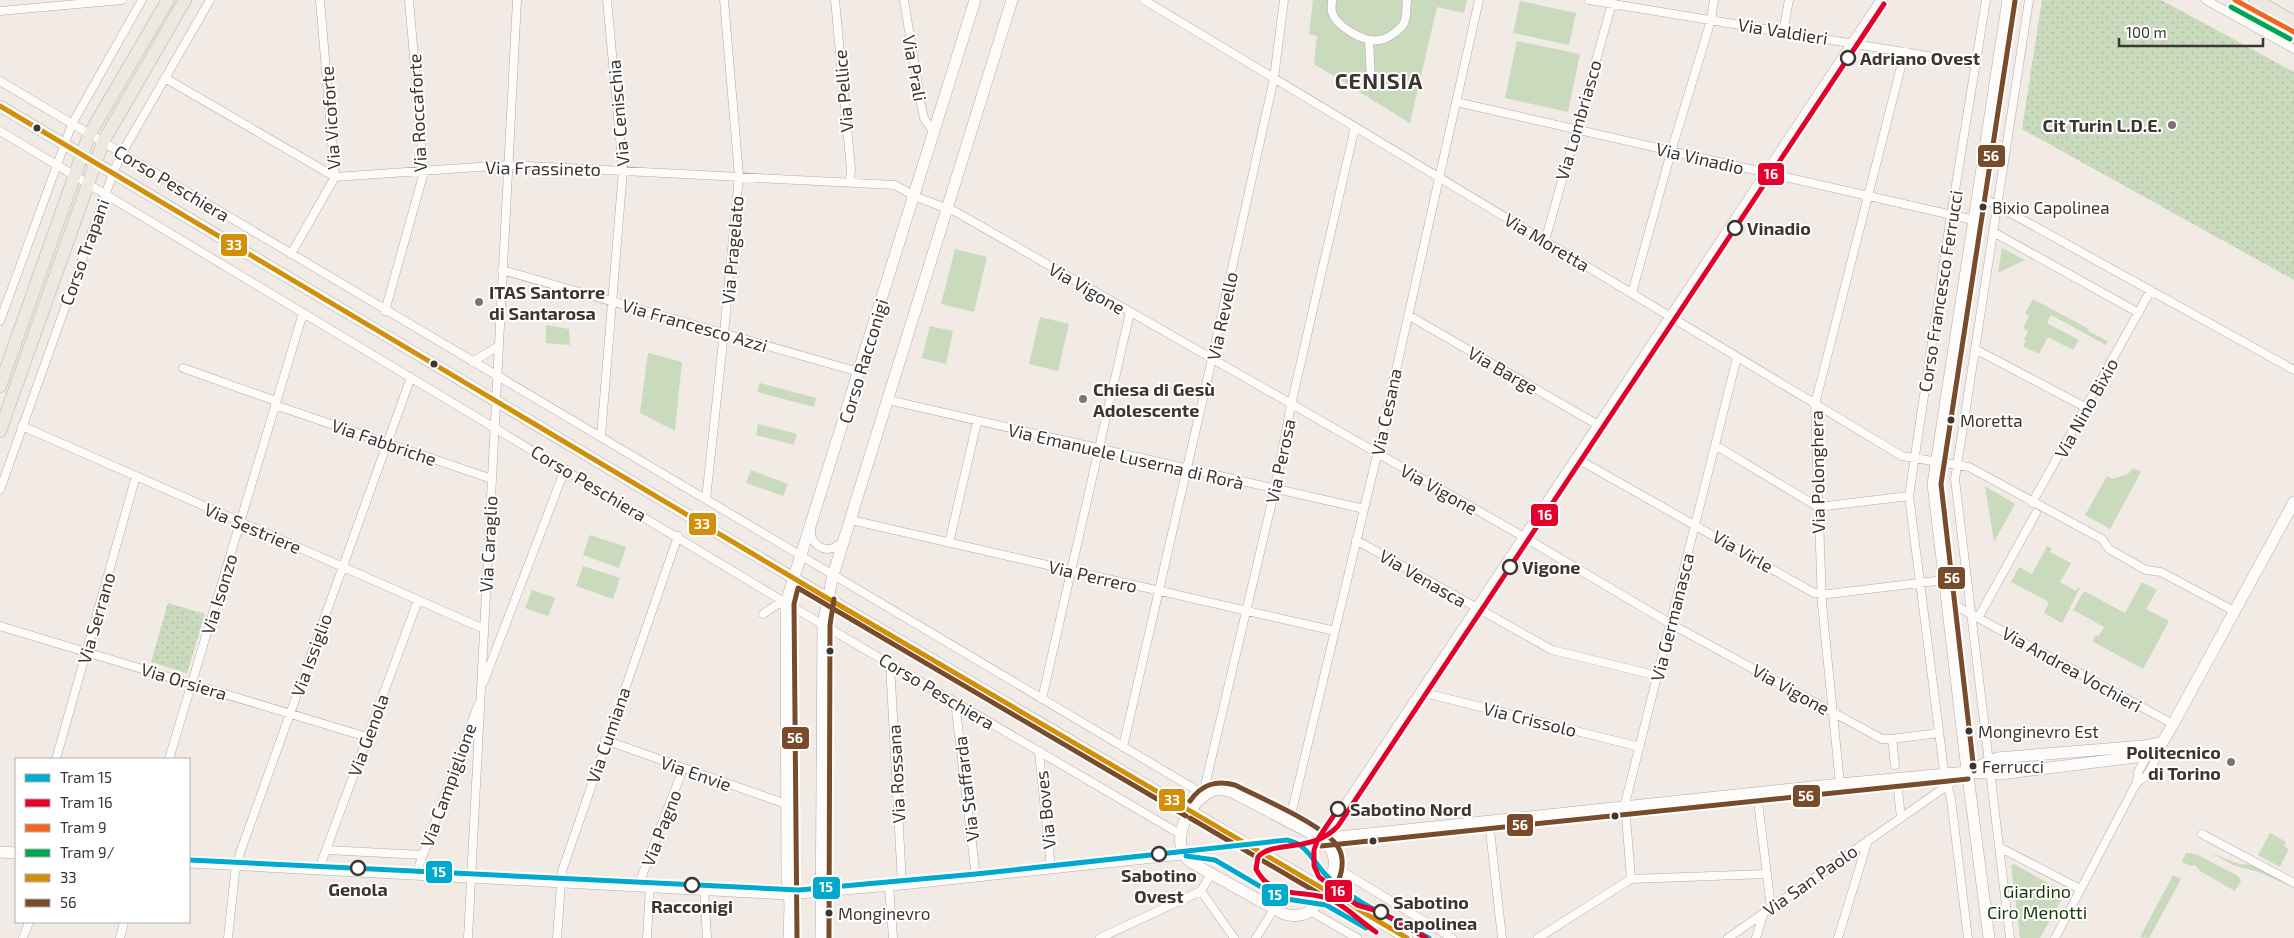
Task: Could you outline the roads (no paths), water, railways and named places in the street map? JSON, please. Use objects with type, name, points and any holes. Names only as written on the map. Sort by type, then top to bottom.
[{"type":"main road","name":"Corso Trapani","points":[[0,386],[89,135],[168,0]]},
{"type":"main road","name":"Corso Trapani","points":[[0,431],[103,142],[185,0]]},
{"type":"main road","points":[[2254,0],[2294,22]]},
{"type":"street","points":[[0,11],[46,3],[122,0]]},
{"type":"street","points":[[0,321],[63,144],[72,124],[142,0]]},
{"type":"street","name":"Corso Trapani","points":[[0,490],[113,173],[122,153],[210,0]]},
{"type":"street","name":"Via Vicoforte","points":[[291,254],[335,177],[320,0]]},
{"type":"street","name":"Via Roccaforte","points":[[385,310],[424,172],[409,0]]},
{"type":"street","name":"Via Caraglio","points":[[468,938],[517,0]]},
{"type":"street","name":"Via Cenischia","points":[[601,436],[623,170],[607,0]]},
{"type":"street","name":"Via Pragelato","points":[[706,499],[739,176],[724,0]]},
{"type":"street","name":"Via Pellice","points":[[835,0],[851,169],[850,182]]},
{"type":"street","name":"Via Prali","points":[[904,0],[920,104],[924,118],[934,133]]},
{"type":"street","name":"Corso Racconigi","points":[[790,938],[786,804],[786,603],[975,0]]},
{"type":"street","name":"Corso Racconigi","points":[[821,938],[823,624],[832,575],[1012,0]]},
{"type":"street","name":"Via Moretta","points":[[1144,0],[1902,456],[1957,464],[1974,469],[2032,503],[2102,540],[2109,549],[2146,570],[2162,572],[2234,611]]},
{"type":"street","name":"Via Revello","points":[[1123,747],[1274,78],[1284,0]]},
{"type":"street","points":[[1332,0],[1332,11],[1338,21],[1348,29],[1369,40],[1380,40],[1392,35],[1405,22],[1407,0]]},
{"type":"street","name":"Via Cesana","points":[[1289,823],[1377,455],[1479,0]]},
{"type":"street","name":"Via Valdieri","points":[[1589,0],[1612,2],[1783,32],[1854,42],[1976,64]]},
{"type":"street","points":[[1632,294],[1671,152],[1711,20],[1714,0]]},
{"type":"street","points":[[1783,32],[1789,0]]},
{"type":"street","points":[[1320,839],[1335,822],[1882,0]]},
{"type":"street","name":"Corso Francesco Ferrucci","points":[[1968,938],[1951,798],[1946,780],[1939,733],[1909,496],[1951,215],[1986,0]]},
{"type":"street","name":"Corso Francesco Ferrucci","points":[[1989,938],[1933,494],[1936,461],[2008,0]]},
{"type":"street","points":[[2010,938],[1955,479],[2029,0]]},
{"type":"street","points":[[2206,0],[2294,49]]},
{"type":"street","name":"Via Lombriasco","points":[[1544,241],[1612,2]]},
{"type":"street","points":[[1369,40],[1371,80]]},
{"type":"street","name":"Via Polonghera","points":[[1840,784],[1821,595],[1815,404],[1905,52]]},
{"type":"street","points":[[165,78],[335,177]]},
{"type":"street","name":"Corso Peschiera","points":[[0,81],[1203,794]]},
{"type":"street","name":"Via Vinadio","points":[[1456,102],[1974,220]]},
{"type":"street","name":"Corso Peschiera","points":[[0,106],[793,578],[1407,938]]},
{"type":"street","name":"Via Perosa","points":[[1203,794],[1275,490],[1291,405],[1355,127]]},
{"type":"street","name":"Corso Peschiera","points":[[0,131],[495,428],[565,468],[786,603],[1180,834]]},
{"type":"street","name":"Via Frassineto","points":[[335,177],[507,165],[895,185],[914,196]]},
{"type":"street","points":[[1978,195],[2294,370]]},
{"type":"street","points":[[914,196],[947,208]]},
{"type":"street","name":"Via Vigone","points":[[947,208],[1377,455],[1524,537],[1671,624],[1882,739],[1892,740],[1939,733]]},
{"type":"street","points":[[1993,232],[2139,313]]},
{"type":"street","name":"Via Francesco Azzi","points":[[502,270],[859,372]]},
{"type":"street","name":"Via Nino Bixio","points":[[2032,503],[2151,290]]},
{"type":"street","points":[[1042,699],[1130,312]]},
{"type":"street","name":"Via Isonzo","points":[[169,758],[303,313]]},
{"type":"street","name":"Via Barge","points":[[1408,315],[1598,425]]},
{"type":"street","points":[[472,362],[499,346]]},
{"type":"street","points":[[1975,349],[2081,405]]},
{"type":"street","name":"Via Germanasca","points":[[1631,879],[1625,806],[1737,357]]},
{"type":"street","name":"Via Fabbriche","points":[[183,368],[387,443],[492,479]]},
{"type":"street","name":"Via Issiglio","points":[[228,938],[236,865],[411,377]]},
{"type":"street","name":"Via Emanuele Luserna di Rorà","points":[[888,400],[1186,470],[1364,509]]},
{"type":"street","points":[[949,543],[977,422]]},
{"type":"street","name":"Via Sestriere","points":[[22,426],[484,629]]},
{"type":"street","points":[[1715,445],[1818,507],[1909,496]]},
{"type":"street","name":"Via Virle","points":[[1576,458],[1696,524],[1814,593],[1821,595]]},
{"type":"street","name":"Via Caraglio","points":[[481,692],[565,468]]},
{"type":"street","name":"Via Serrano","points":[[56,758],[136,476]]},
{"type":"street","points":[[1967,772],[1990,774],[2155,754],[2294,502]]},
{"type":"street","points":[[1978,618],[2036,513]]},
{"type":"street","name":"Via Perrero","points":[[850,520],[1335,631]]},
{"type":"street","points":[[811,527],[812,539],[822,549],[829,550],[836,547],[844,539]]},
{"type":"street","name":"Via Cumiana","points":[[557,938],[562,871],[678,536]]},
{"type":"street","name":"Via Venasca","points":[[1356,540],[1552,650],[1658,676]]},
{"type":"street","points":[[1821,595],[1944,580]]},
{"type":"street","name":"Via Genola","points":[[319,869],[418,600]]},
{"type":"street","points":[[763,614],[778,604],[786,603]]},
{"type":"street","points":[[1947,608],[1958,607],[1970,613]]},
{"type":"street","name":"Via Andrea Vochieri","points":[[1970,613],[2173,724]]},
{"type":"street","name":"Via Orsiera","points":[[0,626],[367,737]]},
{"type":"street","name":"Via Rossana","points":[[890,663],[902,884]]},
{"type":"street","name":"Via Campiglione","points":[[416,874],[481,692]]},
{"type":"street","name":"Via Crissolo","points":[[1421,692],[1640,747]]},
{"type":"street","name":"Via Staffarda","points":[[955,702],[976,877]]},
{"type":"street","name":"Via Envie","points":[[606,740],[683,769],[786,804]]},
{"type":"street","points":[[1892,740],[1896,766]]},
{"type":"street","points":[[1320,839],[1840,784],[1946,780],[1967,772],[1988,760],[2158,746]]},
{"type":"street","points":[[2137,782],[2150,773],[2158,746]]},
{"type":"street","name":"Via Boves","points":[[1039,752],[1051,868]]},
{"type":"street","points":[[2055,938],[2137,782],[2138,772],[2146,756]]},
{"type":"street","name":"Via Pagno","points":[[647,938],[644,887],[683,769]]},
{"type":"street","name":"Via San Paolo","points":[[1728,938],[1901,818],[1946,780]]},
{"type":"street","points":[[1214,790],[1232,792],[1320,839],[1332,853],[1335,867],[1332,880],[1310,911],[1299,916],[1291,916],[1274,909],[1187,860],[1182,854],[1180,834],[1203,794],[1214,790]]},
{"type":"street","points":[[1898,790],[1901,818]]},
{"type":"street","points":[[1756,793],[1766,874],[1768,910],[1756,938]]},
{"type":"street","points":[[1489,822],[1502,938]]},
{"type":"street","points":[[2202,834],[2294,883]]},
{"type":"street","name":"Via San Paolo","points":[[1838,938],[1868,840]]},
{"type":"street","points":[[1999,847],[2080,890]]},
{"type":"street","points":[[327,850],[422,855]]},
{"type":"street","points":[[0,852],[15,853]]},
{"type":"street","points":[[190,862],[788,894],[889,886],[1182,854]]},
{"type":"street","points":[[1335,867],[1452,938]]},
{"type":"street","points":[[1100,938],[1201,891],[1211,874]]},
{"type":"street","points":[[1538,938],[1631,879],[1766,874]]},
{"type":"street","points":[[889,886],[893,938]]},
{"type":"street","points":[[704,890],[707,938]]},
{"type":"street","points":[[1201,891],[1234,938]]},
{"type":"street","points":[[1256,938],[1274,909]]},
{"type":"street","points":[[1310,911],[1356,938]]},
{"type":"street","points":[[23,938],[29,923]]},
{"type":"street","points":[[120,938],[124,923]]},
{"type":"tram line","name":"9","points":[[2235,0],[2294,32]]},
{"type":"tram line","name":"16","points":[[1376,932],[1332,900],[1281,890],[1271,886],[1256,869],[1258,857],[1264,852],[1273,849],[1305,844],[1316,840],[1328,835],[1338,826],[1884,4]]},
{"type":"tram line","name":"9/","points":[[2231,7],[2290,39]]},
{"type":"tram line","name":"16","points":[[1338,809],[1318,839],[1314,850],[1314,866],[1319,877],[1357,905],[1381,912],[1426,938]]},
{"type":"tram line","name":"15","points":[[190,860],[799,890],[976,874],[1287,840],[1294,842],[1304,849],[1324,873],[1346,892],[1429,938]]},
{"type":"tram line","name":"15","points":[[1186,856],[1215,860],[1280,898],[1326,905],[1366,928]]},
{"type":"place","name":"Adriano Ovest","points":[[1848,58]]},
{"type":"place","name":"Cit Turin L.D.E.","points":[[2172,125]]},
{"type":"place","name":"Bixio Capolinea","points":[[1983,207]]},
{"type":"place","name":"Vinadio","points":[[1735,228]]},
{"type":"place","name":"ITAS Santorre di Santarosa","points":[[479,302]]},
{"type":"place","name":"Chiesa di Gesù Adolescente","points":[[1083,399]]},
{"type":"place","name":"Moretta","points":[[1951,420]]},
{"type":"place","name":"Vigone","points":[[1510,567]]},
{"type":"place","name":"Monginevro Est","points":[[1969,731]]},
{"type":"place","name":"Politecnico di Torino","points":[[2231,762]]},
{"type":"place","name":"Ferrucci","points":[[1973,766]]},
{"type":"place","name":"Sabotino Nord","points":[[1338,809]]},
{"type":"place","name":"Sabotino Ovest","points":[[1159,854]]},
{"type":"place","name":"Genola","points":[[358,868]]},
{"type":"place","name":"Racconigi","points":[[692,885]]},
{"type":"place","name":"Sabotino Capolinea","points":[[1381,912]]},
{"type":"place","name":"Monginevro","points":[[829,913]]},
{"type":"district","name":"CENISIA","points":[[1379,80]]},
{"type":"park label","name":"Giardino Ciro Menotti","points":[[2037,901]]}]
